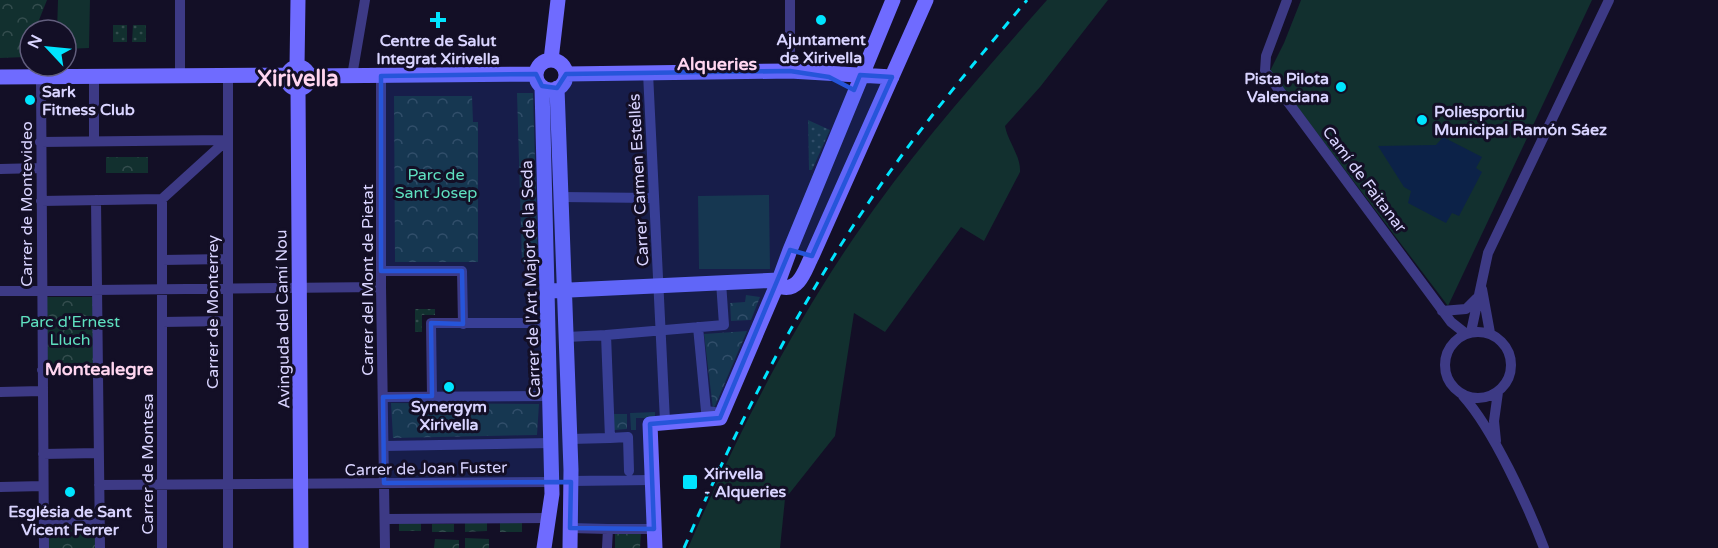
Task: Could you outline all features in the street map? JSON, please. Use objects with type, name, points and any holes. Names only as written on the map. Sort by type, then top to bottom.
[{"type":"street","points":[[180,0],[180,76]]},
{"type":"street","points":[[298,0],[298,73]]},
{"type":"street","points":[[352,76],[365,0]]},
{"type":"street","points":[[551,60],[558,0]]},
{"type":"street","points":[[790,0],[790,71]]},
{"type":"street","points":[[655,548],[650,424],[720,417],[779,280],[852,94],[893,0]]},
{"type":"street","points":[[779,280],[786,288],[797,285],[926,0]]},
{"type":"street","name":"Camí de Faitanar","points":[[1287,0],[1268,52],[1265,70],[1451,322],[1468,333]]},
{"type":"street","points":[[1468,333],[1488,253],[1609,0]]},
{"type":"street","points":[[78,76],[298,73],[545,83],[564,82],[566,74],[563,66],[551,60],[543,62],[545,83]]},
{"type":"street","points":[[566,74],[811,72],[856,69],[893,74]]},
{"type":"street","points":[[811,72],[836,80],[852,94]]},
{"type":"street","name":"Avinguda del Camí Nou","points":[[298,73],[290,86],[298,89],[301,548]]},
{"type":"street","name":"Carrer Carmen Estellés","points":[[648,73],[665,421]]},
{"type":"street","name":"Carrer de Monterrey","points":[[228,75],[228,548]]},
{"type":"street","points":[[94,76],[94,141]]},
{"type":"street","name":"Carrer del Mont de Pietat","points":[[381,76],[385,548]]},
{"type":"street","points":[[0,77],[18,77]]},
{"type":"street","name":"Carrer de Montevideo","points":[[41,78],[44,548]]},
{"type":"street","name":"Carrer de l'Art Major de la Seda","points":[[545,83],[561,197],[570,439],[570,548]]},
{"type":"street","name":"Carrer de l'Art Major de la Seda","points":[[544,548],[550,518],[552,482],[545,83]]},
{"type":"street","points":[[40,142],[227,140]]},
{"type":"street","points":[[41,201],[162,200],[227,140]]},
{"type":"street","points":[[0,169],[40,168]]},
{"type":"street","points":[[561,197],[653,198]]},
{"type":"street","points":[[96,200],[99,548]]},
{"type":"street","name":"Carrer de Montesa","points":[[162,200],[162,548]]},
{"type":"street","points":[[790,250],[812,256]]},
{"type":"street","points":[[162,260],[227,259]]},
{"type":"street","points":[[381,272],[462,271],[463,324]]},
{"type":"street","points":[[549,291],[779,280]]},
{"type":"street","points":[[1480,281],[1490,333]]},
{"type":"street","points":[[567,337],[724,325],[721,282]]},
{"type":"street","points":[[0,291],[381,287]]},
{"type":"street","points":[[1442,310],[1466,309],[1477,298]]},
{"type":"street","points":[[162,322],[227,321]]},
{"type":"street","points":[[1451,322],[1452,343],[1444,360],[1446,376],[1475,409],[1496,447],[1544,548]]},
{"type":"street","points":[[432,396],[431,323],[549,323]]},
{"type":"street","points":[[698,327],[706,411],[714,412]]},
{"type":"street","points":[[1452,343],[1468,333],[1490,333],[1504,343],[1512,364],[1506,383],[1498,392],[1487,397],[1472,398],[1461,394]]},
{"type":"street","points":[[606,335],[610,438]]},
{"type":"street","points":[[42,370],[99,369]]},
{"type":"street","points":[[0,392],[42,391]]},
{"type":"street","points":[[1496,447],[1494,421],[1498,392]]},
{"type":"street","points":[[382,397],[552,396]]},
{"type":"street","points":[[570,439],[628,437],[629,471]]},
{"type":"street","points":[[384,446],[552,443]]},
{"type":"street","points":[[43,454],[99,453]]},
{"type":"street","points":[[552,482],[651,480]]},
{"type":"street","points":[[552,482],[571,482]]},
{"type":"street","name":"Carrer de Joan Fuster","points":[[99,485],[552,482]]},
{"type":"street","points":[[0,487],[43,486]]},
{"type":"street","points":[[385,519],[550,518]]},
{"type":"street","points":[[44,523],[99,522]]},
{"type":"street","points":[[570,528],[654,530]]},
{"type":"street","points":[[607,548],[608,529]]},
{"type":"highlighted area","points":[[790,71],[829,77],[854,90],[860,75],[892,77],[812,256],[790,250],[720,418],[650,424],[654,529],[570,528],[571,482],[384,483],[383,397],[432,396],[431,323],[463,324],[462,271],[381,271],[381,76],[536,74],[542,86],[557,88],[566,74]]},
{"type":"green space","points":[[0,0],[47,0],[40,18],[18,18],[18,57],[0,58]]},
{"type":"green space","points":[[58,0],[90,0],[89,48],[78,48],[78,18],[57,18]]},
{"type":"green space","points":[[1047,0],[1108,0],[1040,87],[1005,126],[1020,166],[1020,172],[984,241],[961,227],[885,332],[854,313],[835,436],[785,499],[780,548],[688,548],[724,467],[764,388],[807,311],[855,236],[923,144]]},
{"type":"green space","name":"Poliesportiu Municipal Ramón Sáez","points":[[1301,0],[1592,0],[1448,306],[1270,71]]},
{"type":"green space","points":[[113,25],[127,25],[127,42],[113,42]]},
{"type":"green space","points":[[133,25],[146,25],[146,42],[132,42]]},
{"type":"green space","points":[[517,93],[533,93],[538,261],[522,262]]},
{"type":"green space","name":"Parc de Sant Josep","points":[[394,96],[472,96],[473,122],[478,122],[478,262],[395,262]]},
{"type":"green space","points":[[808,120],[830,130],[812,170],[809,170]]},
{"type":"green space","points":[[106,157],[148,157],[148,173],[106,173]]},
{"type":"green space","points":[[769,195],[770,269],[699,269],[698,196]]},
{"type":"green space","points":[[746,295],[760,297],[751,320],[731,321],[730,303],[745,302]]},
{"type":"green space","name":"Parc d'Ernest Lluch","points":[[46,297],[93,297],[94,363],[47,364]]},
{"type":"green space","points":[[415,309],[435,309],[435,315],[422,315],[422,332],[415,332]]},
{"type":"green space","points":[[747,331],[715,406],[713,409],[704,334]]},
{"type":"green space","points":[[391,403],[539,404],[537,435],[393,438]]},
{"type":"green space","points":[[655,412],[655,418],[636,418],[636,430],[631,430],[630,413]]},
{"type":"green space","points":[[614,414],[627,414],[627,429],[614,430]]},
{"type":"green space","points":[[399,523],[421,523],[421,531],[399,531]]},
{"type":"green space","points":[[465,523],[487,523],[487,531],[465,532]]},
{"type":"green space","points":[[500,523],[522,523],[522,532],[500,532]]},
{"type":"green space","points":[[432,524],[454,524],[454,532],[432,532]]},
{"type":"green space","points":[[47,525],[95,525],[95,548],[47,548]]},
{"type":"green space","points":[[615,531],[641,532],[640,548],[615,548]]},
{"type":"green space","points":[[465,538],[489,539],[489,548],[465,548]]},
{"type":"green space","points":[[435,539],[459,540],[459,548],[434,548]]},
{"type":"water","points":[[1443,137],[1482,157],[1476,168],[1482,172],[1459,216],[1452,213],[1446,223],[1408,203],[1411,191],[1404,187],[1378,146],[1436,145]]},
{"type":"railway","points":[[684,548],[767,374],[839,248],[883,181],[923,128],[1027,0]]},
{"type":"place","name":"Centre de Salut Integrat Xirivella","points":[[438,20]]},
{"type":"place","name":"Ajuntament de Xirivella","points":[[821,20]]},
{"type":"place","name":"Pista Pilota Valenciana","points":[[1341,87]]},
{"type":"place","name":"Sark Fitness Club","points":[[30,100]]},
{"type":"place","name":"Poliesportiu Municipal Ramón Sáez","points":[[1422,120]]},
{"type":"place","name":"Synergym Xirivella","points":[[449,387]]},
{"type":"place","name":"Xirivella - Alqueries","points":[[690,482]]},
{"type":"place","name":"Església de Sant Vicent Ferrer","points":[[70,492]]},
{"type":"district","name":"Alqueries","points":[[717,64]]},
{"type":"district","name":"Xirivella","points":[[298,78]]},
{"type":"district","name":"Montealegre","points":[[99,369]]}]
